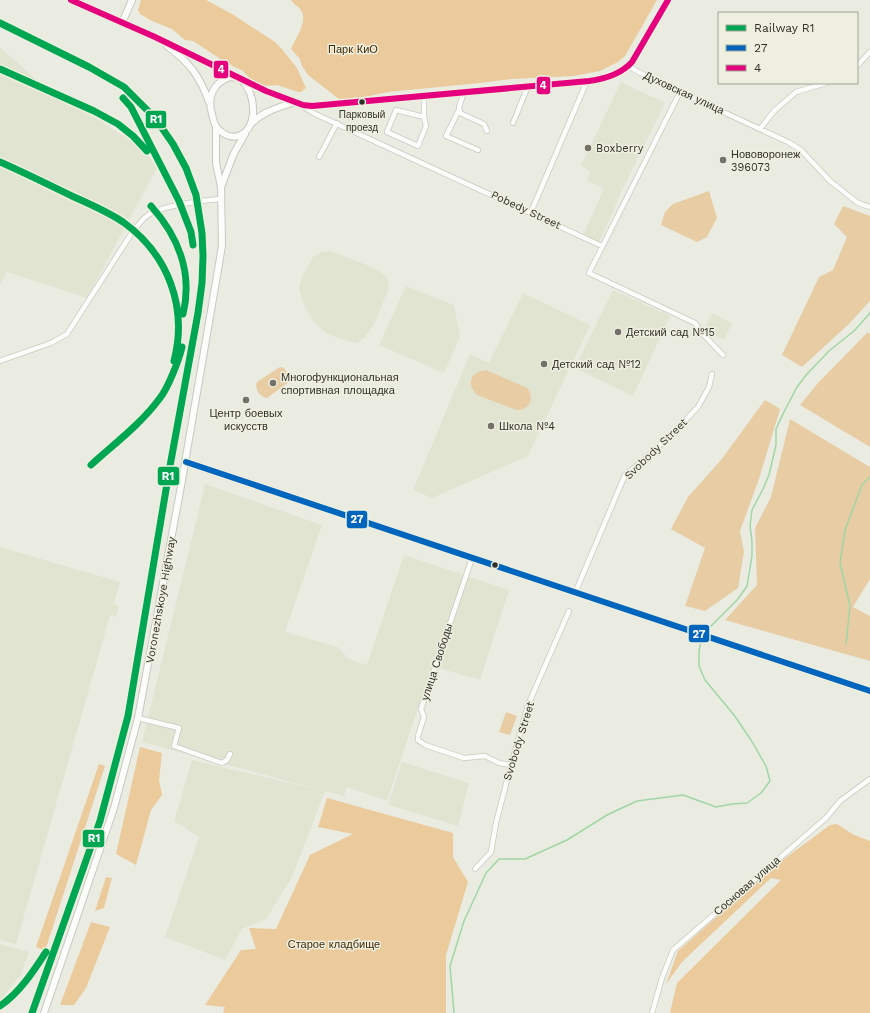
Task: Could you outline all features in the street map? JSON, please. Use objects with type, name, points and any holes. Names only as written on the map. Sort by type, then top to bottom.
[{"type":"main road","points":[[71,0],[155,37],[266,91],[303,105],[312,106],[587,81],[612,76],[628,66]]},
{"type":"main road","points":[[122,23],[132,0]]},
{"type":"main road","name":"Духовская улица","points":[[628,66],[636,57],[668,0]]},
{"type":"main road","points":[[155,37],[189,63],[204,89],[216,126],[216,163],[221,187]]},
{"type":"main road","points":[[210,105],[211,94],[216,86],[230,77],[240,78],[248,87],[253,103],[253,116],[248,129],[238,146],[221,187]]},
{"type":"main road","points":[[216,126],[221,132],[229,136],[241,135],[266,112],[294,102]]},
{"type":"main road","name":"Voronezhskoye Highway","points":[[44,1013],[114,808],[138,718],[186,462],[220,258],[222,245],[221,187]]},
{"type":"main road","points":[[186,462],[703,635],[763,657],[870,691]]},
{"type":"street","points":[[858,65],[870,52]]},
{"type":"street","name":"Духовская улица","points":[[628,66],[802,150],[830,181],[858,203],[870,207]]},
{"type":"street","points":[[531,212],[587,81]]},
{"type":"street","points":[[760,129],[774,111],[796,92],[822,84]]},
{"type":"street","points":[[513,123],[528,86]]},
{"type":"street","points":[[464,92],[459,110],[446,136],[478,150]]},
{"type":"street","points":[[680,92],[588,273],[695,323],[702,333],[723,355]]},
{"type":"street","points":[[424,96],[424,117],[426,126],[418,146],[387,132],[396,110],[424,117]]},
{"type":"street","name":"Pobedy Street","points":[[294,102],[321,116],[602,246]]},
{"type":"street","points":[[459,110],[460,113],[484,124],[487,131]]},
{"type":"street","points":[[319,157],[337,123]]},
{"type":"street","points":[[0,361],[51,343],[67,334],[133,232],[146,216],[164,208],[221,198]]},
{"type":"street","name":"Svobody Street","points":[[575,593],[625,475],[674,432],[698,407],[709,387],[712,374]]},
{"type":"street","name":"улица Свободы","points":[[472,558],[421,709],[424,717],[418,740],[425,745],[464,758],[485,756],[499,763],[511,765]]},
{"type":"street","name":"Svobody Street","points":[[475,869],[491,852],[496,824],[528,705],[568,611]]},
{"type":"street","points":[[138,718],[179,728],[174,746],[222,763],[227,760],[230,754]]},
{"type":"street","name":"Сосновая улица","points":[[652,1013],[662,978],[673,950],[826,818],[840,801],[870,779]]},
{"type":"shaded area","points":[[0,47],[38,81],[142,148],[157,168],[87,298],[7,272],[0,284]]},
{"type":"shaded area","points":[[621,82],[665,103],[617,200],[599,242],[583,235],[604,189],[587,180],[591,171],[581,166]]},
{"type":"shaded area","points":[[709,191],[717,218],[707,237],[697,242],[661,225],[665,212],[673,204]]},
{"type":"shaded area","points":[[843,206],[870,216],[870,301],[850,323],[802,367],[782,355],[819,277],[833,270],[847,237],[834,224]]},
{"type":"shaded area","points":[[331,251],[367,265],[387,277],[389,287],[377,318],[364,338],[356,343],[337,338],[325,332],[314,322],[304,305],[301,296],[299,287],[302,277],[313,257],[321,252]]},
{"type":"shaded area","points":[[406,286],[454,305],[460,337],[444,373],[379,345]]},
{"type":"shaded area","points":[[613,290],[670,316],[633,396],[575,368]]},
{"type":"shaded area","name":"Школа №4","points":[[523,293],[590,325],[528,456],[432,498],[413,490],[470,354],[489,363]]},
{"type":"shaded area","points":[[712,313],[732,323],[724,340],[704,330]]},
{"type":"shaded area","points":[[867,333],[870,333],[870,447],[800,405],[818,383]]},
{"type":"shaded area","name":"Многофункциональная спортивная площадка","points":[[280,367],[284,368],[290,378],[290,381],[267,398],[264,397],[260,394],[256,387],[257,382]]},
{"type":"shaded area","points":[[486,370],[527,388],[531,396],[528,406],[517,410],[477,395],[472,387],[471,379],[476,373]]},
{"type":"shaded area","points":[[765,400],[780,409],[759,479],[740,531],[744,552],[738,588],[705,611],[685,606],[705,548],[671,529],[688,497],[721,460]]},
{"type":"shaded area","points":[[790,419],[870,467],[870,579],[853,607],[870,616],[870,661],[725,620],[757,585],[755,528],[771,497]]},
{"type":"shaded area","points":[[205,484],[322,525],[285,632],[338,647],[349,659],[367,665],[404,555],[509,590],[480,680],[432,666],[387,801],[347,787],[344,796],[325,791],[292,877],[266,919],[242,929],[225,960],[165,937],[199,837],[174,821],[192,760],[321,790],[142,742]]},
{"type":"shaded area","points":[[0,547],[120,582],[114,604],[119,606],[116,617],[110,616],[16,944],[0,940]]},
{"type":"shaded area","points":[[506,712],[517,716],[510,735],[499,732]]},
{"type":"shaded area","points":[[402,762],[469,783],[458,826],[388,805]]},
{"type":"shaded area","points":[[0,944],[29,952],[22,973],[0,1001]]},
{"type":"green space","points":[[141,0],[206,0],[232,14],[275,42],[297,68],[306,88],[301,92],[298,92],[277,85],[262,86],[254,83],[243,71],[225,62],[193,41],[185,40],[172,29],[152,21],[140,14],[138,10]]},
{"type":"green space","name":"Парк КиО","points":[[291,0],[657,0],[625,56],[618,62],[600,71],[574,76],[512,79],[388,92],[346,101],[339,99],[308,75],[302,66],[300,59],[291,49],[302,26],[303,16],[301,10]]},
{"type":"green space","points":[[140,747],[162,753],[159,780],[162,795],[151,810],[136,865],[116,854]]},
{"type":"green space","points":[[99,764],[105,766],[45,951],[36,947]]},
{"type":"green space","name":"Старое кладбище","points":[[327,798],[453,833],[453,857],[468,882],[446,955],[446,1013],[223,1013],[225,1007],[205,1005],[241,950],[256,949],[249,928],[276,929],[310,855],[353,834],[318,827]]},
{"type":"green space","points":[[837,824],[854,835],[870,841],[870,1013],[670,1013],[677,983],[781,880],[771,878],[682,962],[666,984],[678,951],[772,868],[830,825]]},
{"type":"green space","points":[[106,877],[112,878],[104,908],[95,911]]},
{"type":"green space","points":[[91,922],[110,927],[86,988],[74,1005],[60,1005]]},
{"type":"waterway","points":[[704,633],[738,599],[747,586],[752,556],[750,526],[752,510],[769,475],[776,445],[776,429],[797,387],[829,351],[854,331],[870,313]]},
{"type":"waterway","points":[[846,644],[850,606],[840,563],[845,530],[862,485],[870,477]]},
{"type":"waterway","points":[[454,1013],[450,966],[464,921],[486,873],[499,859],[525,859],[567,840],[607,815],[637,801],[683,795],[716,807],[747,803],[761,793],[770,781],[766,766],[751,740],[734,715],[705,680],[699,666],[699,651],[702,637]]},
{"type":"rail line","name":"R1","points":[[0,23],[89,67],[124,87],[155,118],[173,144],[186,168],[196,195],[202,233],[203,256],[202,283],[198,313],[170,466],[128,716],[100,821],[32,1013]]},
{"type":"rail line","name":"R1","points":[[0,69],[94,111],[118,124],[133,136],[147,151]]},
{"type":"rail line","name":"R1","points":[[123,98],[131,107],[179,201],[191,232],[193,245]]},
{"type":"rail line","name":"R1","points":[[0,162],[93,205],[123,222],[139,235],[163,266],[171,283],[176,302],[178,321],[178,341],[174,361]]},
{"type":"rail line","name":"R1","points":[[151,206],[169,230],[181,256],[186,284],[186,299],[183,314]]},
{"type":"rail line","name":"R1","points":[[91,465],[136,425],[160,398],[173,374],[182,347]]},
{"type":"rail line","name":"R1","points":[[0,1006],[20,988],[46,952]]},
{"type":"transit line","name":"4","points":[[71,0],[155,37],[266,91],[303,105],[312,106],[601,79],[618,73],[632,62],[668,0]]},
{"type":"transit line","name":"27","points":[[186,462],[870,691]]},
{"type":"place","name":"Парковый проезд","points":[[362,102]]},
{"type":"place","name":"Boxberry","points":[[588,148]]},
{"type":"place","name":"Нововоронеж 396073","points":[[723,160]]},
{"type":"place","name":"Детский сад №15","points":[[618,332]]},
{"type":"place","name":"Детский сад №12","points":[[544,364]]},
{"type":"place","name":"Многофункциональная спортивная площадка","points":[[273,383]]},
{"type":"place","name":"Центр боевых искусств","points":[[246,400]]},
{"type":"place","name":"Школа №4","points":[[491,426]]}]
